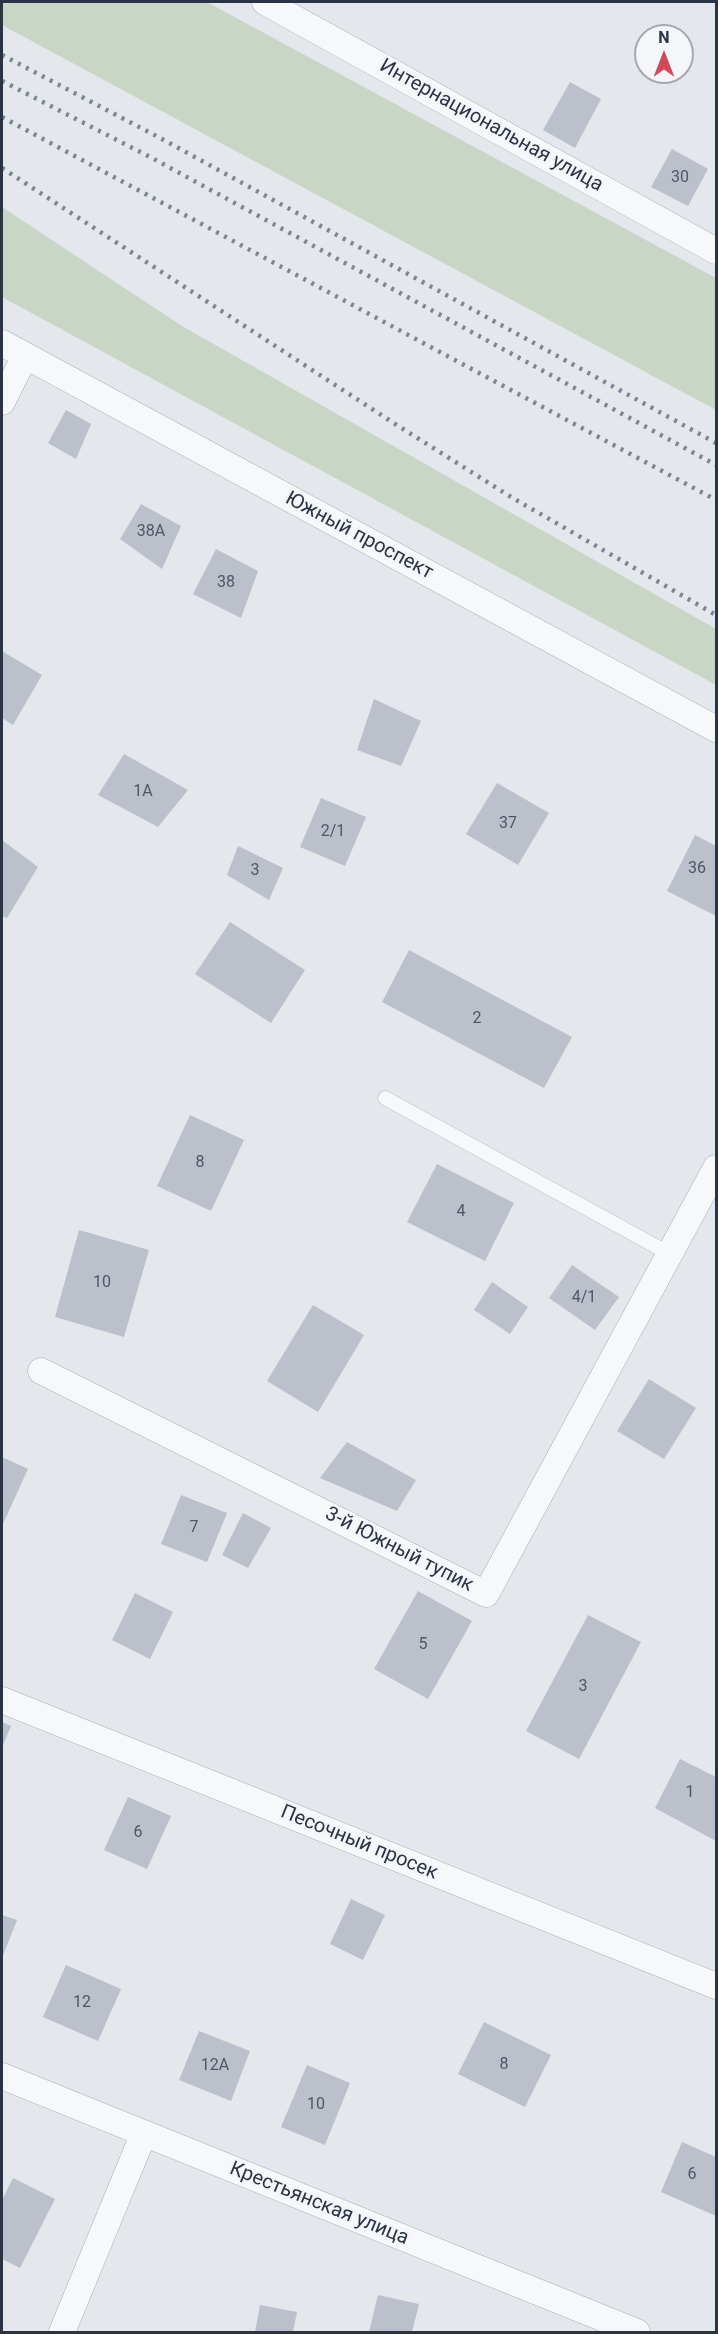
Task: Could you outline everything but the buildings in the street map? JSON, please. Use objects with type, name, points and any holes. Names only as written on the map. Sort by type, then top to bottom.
[{"type":"street","name":"Интернациональная улица","points":[[265,2],[717,251]]},
{"type":"street","name":"Южный проспект","points":[[2,343],[717,729]]},
{"type":"street","points":[[2,402],[25,356]]},
{"type":"street","name":"3-й Южный тупик","points":[[41,1371],[486,1594],[717,1168]]},
{"type":"street","name":"Песочный просек","points":[[2,1700],[717,1986]]},
{"type":"street","name":"Крестьянская улица","points":[[2,2076],[637,2332]]},
{"type":"street","points":[[62,2332],[144,2133]]},
{"type":"lane","points":[[385,1098],[670,1254]]},
{"type":"green space","points":[[2,2],[207,2],[716,278],[716,410],[2,25]]},
{"type":"green space","points":[[2,207],[182,326],[716,629],[716,685],[2,297]]},
{"type":"railway","points":[[2,55],[162,139],[716,443]]},
{"type":"railway","points":[[2,81],[152,158],[716,465]]},
{"type":"railway","points":[[2,117],[716,500]]},
{"type":"railway","points":[[2,168],[511,497],[716,615]]}]
